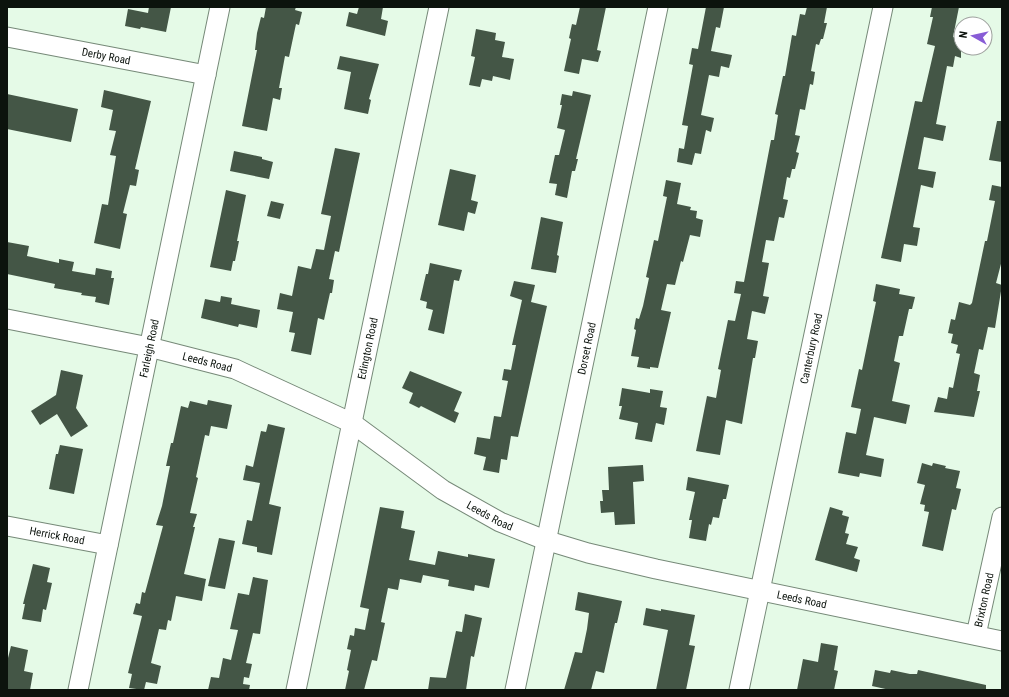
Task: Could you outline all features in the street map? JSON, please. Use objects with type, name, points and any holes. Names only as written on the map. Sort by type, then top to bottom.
[{"type":"street","name":"Farleigh Road","points":[[78,690],[220,7]]},
{"type":"street","name":"Edington Road","points":[[296,690],[439,7]]},
{"type":"street","name":"Dorset Road","points":[[515,690],[545,540],[658,7]]},
{"type":"street","name":"Canterbury Road","points":[[739,690],[883,7]]},
{"type":"street","name":"Derby Road","points":[[7,36],[206,75]]},
{"type":"street","name":"Leeds Road","points":[[7,319],[149,347],[235,369],[352,423],[444,490],[500,522],[545,540],[588,553],[648,567],[760,589],[1002,641]]},
{"type":"street","name":"Brixton Road","points":[[976,635],[1002,517]]},
{"type":"street","name":"Herrick Road","points":[[7,526],[108,546]]},
{"type":"building","points":[[149,7],[171,7],[166,32],[141,27],[140,29],[125,26],[128,9],[148,13]]},
{"type":"building","points":[[266,7],[296,7],[295,10],[302,12],[299,25],[296,24],[289,57],[285,56],[279,88],[282,88],[280,100],[273,98],[267,131],[242,126],[257,50],[255,50],[257,33],[261,17],[264,18]]},
{"type":"building","points":[[359,7],[383,7],[381,19],[388,21],[385,36],[346,26],[349,12],[357,14]]},
{"type":"building","points":[[580,7],[606,7],[597,50],[601,51],[598,62],[582,59],[579,74],[564,71],[571,39],[569,38],[572,24],[576,25]]},
{"type":"building","points":[[706,7],[724,7],[720,28],[716,27],[711,51],[732,55],[729,68],[721,66],[719,77],[709,75],[701,115],[714,118],[711,132],[706,130],[701,154],[695,153],[692,165],[677,162],[679,148],[684,149],[688,126],[682,125],[693,65],[689,64],[692,48],[698,49]]},
{"type":"building","points":[[807,7],[827,7],[824,23],[827,23],[823,39],[821,39],[819,45],[816,44],[811,71],[815,72],[813,85],[810,84],[805,110],[800,109],[795,135],[800,136],[796,152],[799,153],[795,169],[792,169],[790,178],[787,177],[783,199],[788,200],[784,218],[779,217],[774,241],[766,240],[762,262],[769,263],[763,296],[769,297],[765,314],[752,311],[747,339],[758,341],[755,358],[753,358],[742,424],[726,420],[720,455],[696,451],[707,396],[716,398],[721,370],[718,369],[728,320],[735,321],[741,294],[734,293],[736,281],[744,282],[771,140],[774,140],[778,115],[775,114],[783,76],[785,76],[792,35],[796,36],[800,14],[805,15]]},
{"type":"building","points":[[932,7],[959,7],[957,16],[953,16],[953,56],[955,56],[953,67],[947,66],[936,124],[946,126],[943,141],[924,137],[918,169],[936,172],[933,188],[921,185],[913,227],[920,228],[917,246],[904,244],[901,262],[881,258],[915,101],[922,102],[935,46],[927,44],[933,17],[930,17]]},
{"type":"building","points":[[476,29],[496,33],[495,40],[505,42],[502,57],[514,59],[510,80],[493,76],[492,81],[482,79],[480,87],[469,85],[475,57],[471,56]]},
{"type":"building","points":[[340,56],[379,64],[369,99],[371,100],[368,114],[344,109],[351,72],[337,69]]},
{"type":"building","points":[[104,90],[151,101],[135,169],[139,170],[136,186],[130,185],[123,213],[127,214],[120,249],[94,243],[102,204],[108,205],[116,156],[110,155],[116,131],[109,130],[113,110],[101,107]]},
{"type":"building","points":[[573,91],[591,95],[576,159],[578,159],[575,171],[572,171],[567,198],[555,195],[557,184],[549,183],[555,155],[559,155],[565,130],[557,128],[562,105],[560,105],[562,94],[572,96]]},
{"type":"building","points":[[7,94],[78,109],[71,142],[7,129]]},
{"type":"building","points":[[997,121],[1002,121],[1002,162],[989,160]]},
{"type":"building","points":[[335,148],[360,153],[339,252],[335,251],[329,279],[334,280],[332,293],[330,293],[324,320],[318,318],[311,355],[291,351],[295,333],[289,332],[293,312],[277,309],[280,293],[292,296],[298,266],[311,269],[316,249],[324,250],[331,216],[321,214]]},
{"type":"building","points":[[234,151],[262,157],[262,159],[273,162],[269,179],[230,171]]},
{"type":"building","points":[[450,169],[476,175],[471,200],[478,202],[475,214],[468,212],[464,231],[438,225]]},
{"type":"building","points":[[666,180],[681,183],[677,204],[691,207],[690,210],[697,211],[696,218],[703,220],[700,237],[690,235],[675,285],[667,284],[661,310],[671,312],[658,368],[650,367],[650,369],[637,367],[639,357],[631,356],[636,330],[634,329],[636,318],[639,319],[643,306],[649,278],[646,277],[654,240],[658,241],[667,197],[663,196]]},
{"type":"building","points":[[992,185],[1002,187],[1002,260],[996,283],[1002,285],[995,328],[988,327],[983,350],[979,349],[974,373],[980,375],[977,391],[980,391],[974,417],[934,412],[938,397],[947,399],[949,387],[953,388],[960,354],[956,353],[958,345],[951,343],[953,334],[948,333],[951,319],[955,320],[959,302],[970,305],[972,303],[995,201],[989,200]]},
{"type":"building","points":[[226,190],[246,195],[237,241],[239,241],[235,261],[233,261],[231,271],[210,267]]},
{"type":"building","points":[[271,201],[284,204],[280,219],[267,216]]},
{"type":"building","points":[[541,217],[563,222],[557,255],[559,256],[556,273],[531,269]]},
{"type":"building","points":[[7,242],[29,246],[27,256],[59,263],[59,259],[74,262],[72,271],[95,275],[96,268],[112,271],[111,278],[114,278],[109,305],[95,302],[96,297],[54,288],[55,284],[7,274]]},
{"type":"building","points":[[430,263],[462,270],[459,281],[454,280],[444,334],[428,330],[433,310],[426,308],[427,302],[420,300]]},
{"type":"building","points":[[514,281],[535,285],[531,302],[547,306],[518,437],[511,436],[507,460],[501,459],[499,473],[483,470],[486,457],[474,454],[477,437],[490,439],[494,416],[501,417],[508,381],[502,380],[504,369],[511,370],[516,345],[512,345],[522,300],[510,296]]},
{"type":"building","points":[[876,284],[900,289],[899,294],[915,297],[912,309],[909,309],[903,336],[899,336],[894,361],[900,363],[892,401],[910,405],[906,424],[874,417],[866,455],[884,459],[881,477],[860,473],[859,477],[838,473],[846,432],[856,434],[861,409],[851,407],[859,369],[862,370],[876,302],[873,301]]},
{"type":"building","points":[[221,296],[232,298],[231,304],[260,310],[257,328],[239,324],[238,327],[201,318],[205,299],[220,302]]},
{"type":"building","points":[[61,370],[83,375],[76,408],[88,426],[71,437],[57,414],[40,425],[31,411],[56,395]]},
{"type":"building","points":[[410,371],[462,392],[454,411],[459,413],[455,423],[421,406],[419,408],[409,403],[413,393],[402,388]]},
{"type":"building","points":[[622,388],[650,393],[650,389],[663,391],[660,407],[667,408],[664,425],[656,423],[652,442],[635,439],[638,423],[619,419],[622,406],[619,406]]},
{"type":"building","points":[[208,400],[232,405],[227,429],[211,426],[209,436],[205,435],[196,477],[198,478],[190,513],[197,514],[184,574],[206,579],[202,601],[176,596],[171,621],[168,620],[166,630],[159,629],[151,663],[161,666],[157,684],[146,682],[144,690],[129,688],[132,674],[128,673],[142,616],[133,614],[136,603],[140,604],[142,592],[145,593],[163,526],[156,525],[162,506],[170,466],[166,466],[171,443],[173,443],[181,406],[188,408],[190,401],[207,405]]},
{"type":"building","points":[[268,424],[285,428],[269,504],[281,507],[272,555],[257,552],[257,547],[242,544],[247,520],[252,521],[260,483],[243,480],[246,465],[253,467],[261,431],[266,432]]},
{"type":"building","points":[[60,445],[83,449],[74,494],[49,489],[56,454],[58,454]]},
{"type":"building","points":[[922,463],[932,466],[933,463],[946,466],[945,468],[960,471],[956,488],[961,489],[956,510],[952,509],[943,551],[922,546],[929,512],[924,511],[925,505],[920,504],[925,485],[917,483]]},
{"type":"building","points":[[643,465],[644,481],[633,482],[635,524],[615,525],[614,512],[601,513],[600,501],[603,501],[602,490],[609,490],[608,467]]},
{"type":"building","points":[[688,477],[729,485],[726,499],[723,499],[719,518],[713,517],[711,525],[709,524],[706,541],[689,538],[692,520],[689,520],[695,492],[686,490]]},
{"type":"building","points":[[380,507],[404,511],[401,528],[415,531],[409,560],[435,565],[438,551],[468,557],[468,554],[495,559],[489,588],[475,585],[474,591],[448,586],[449,580],[423,575],[421,583],[400,579],[398,590],[388,588],[381,622],[385,623],[377,661],[372,660],[364,690],[345,690],[351,650],[347,649],[350,635],[354,636],[355,628],[365,630],[369,609],[360,607]]},
{"type":"building","points":[[830,507],[843,511],[842,515],[849,517],[845,533],[849,534],[846,544],[858,547],[854,558],[860,560],[857,572],[815,560]]},
{"type":"building","points":[[219,538],[235,541],[225,589],[208,586]]},
{"type":"building","points":[[33,564],[50,568],[47,582],[52,583],[46,610],[43,609],[41,622],[22,619],[25,604],[23,604]]},
{"type":"building","points":[[253,577],[268,580],[260,634],[253,633],[246,663],[252,664],[249,678],[244,677],[243,684],[250,685],[249,690],[208,690],[211,677],[219,678],[223,658],[231,660],[238,630],[230,629],[238,593],[249,595]]},
{"type":"building","points":[[578,592],[622,601],[617,623],[615,623],[604,673],[596,671],[591,690],[564,690],[575,652],[582,653],[587,629],[589,613],[575,610]]},
{"type":"building","points":[[646,608],[695,615],[689,645],[695,646],[686,690],[656,690],[668,630],[643,625]]},
{"type":"building","points":[[465,614],[482,618],[474,657],[471,656],[466,690],[428,690],[430,677],[446,678],[456,631],[462,632]]},
{"type":"building","points":[[821,643],[838,646],[834,670],[838,671],[834,690],[797,690],[803,659],[818,662]]},
{"type":"building","points":[[11,646],[28,650],[24,671],[33,673],[30,690],[7,690],[7,662]]},
{"type":"building","points":[[875,670],[890,673],[891,670],[917,674],[918,670],[986,685],[986,690],[890,690],[872,686]]}]
